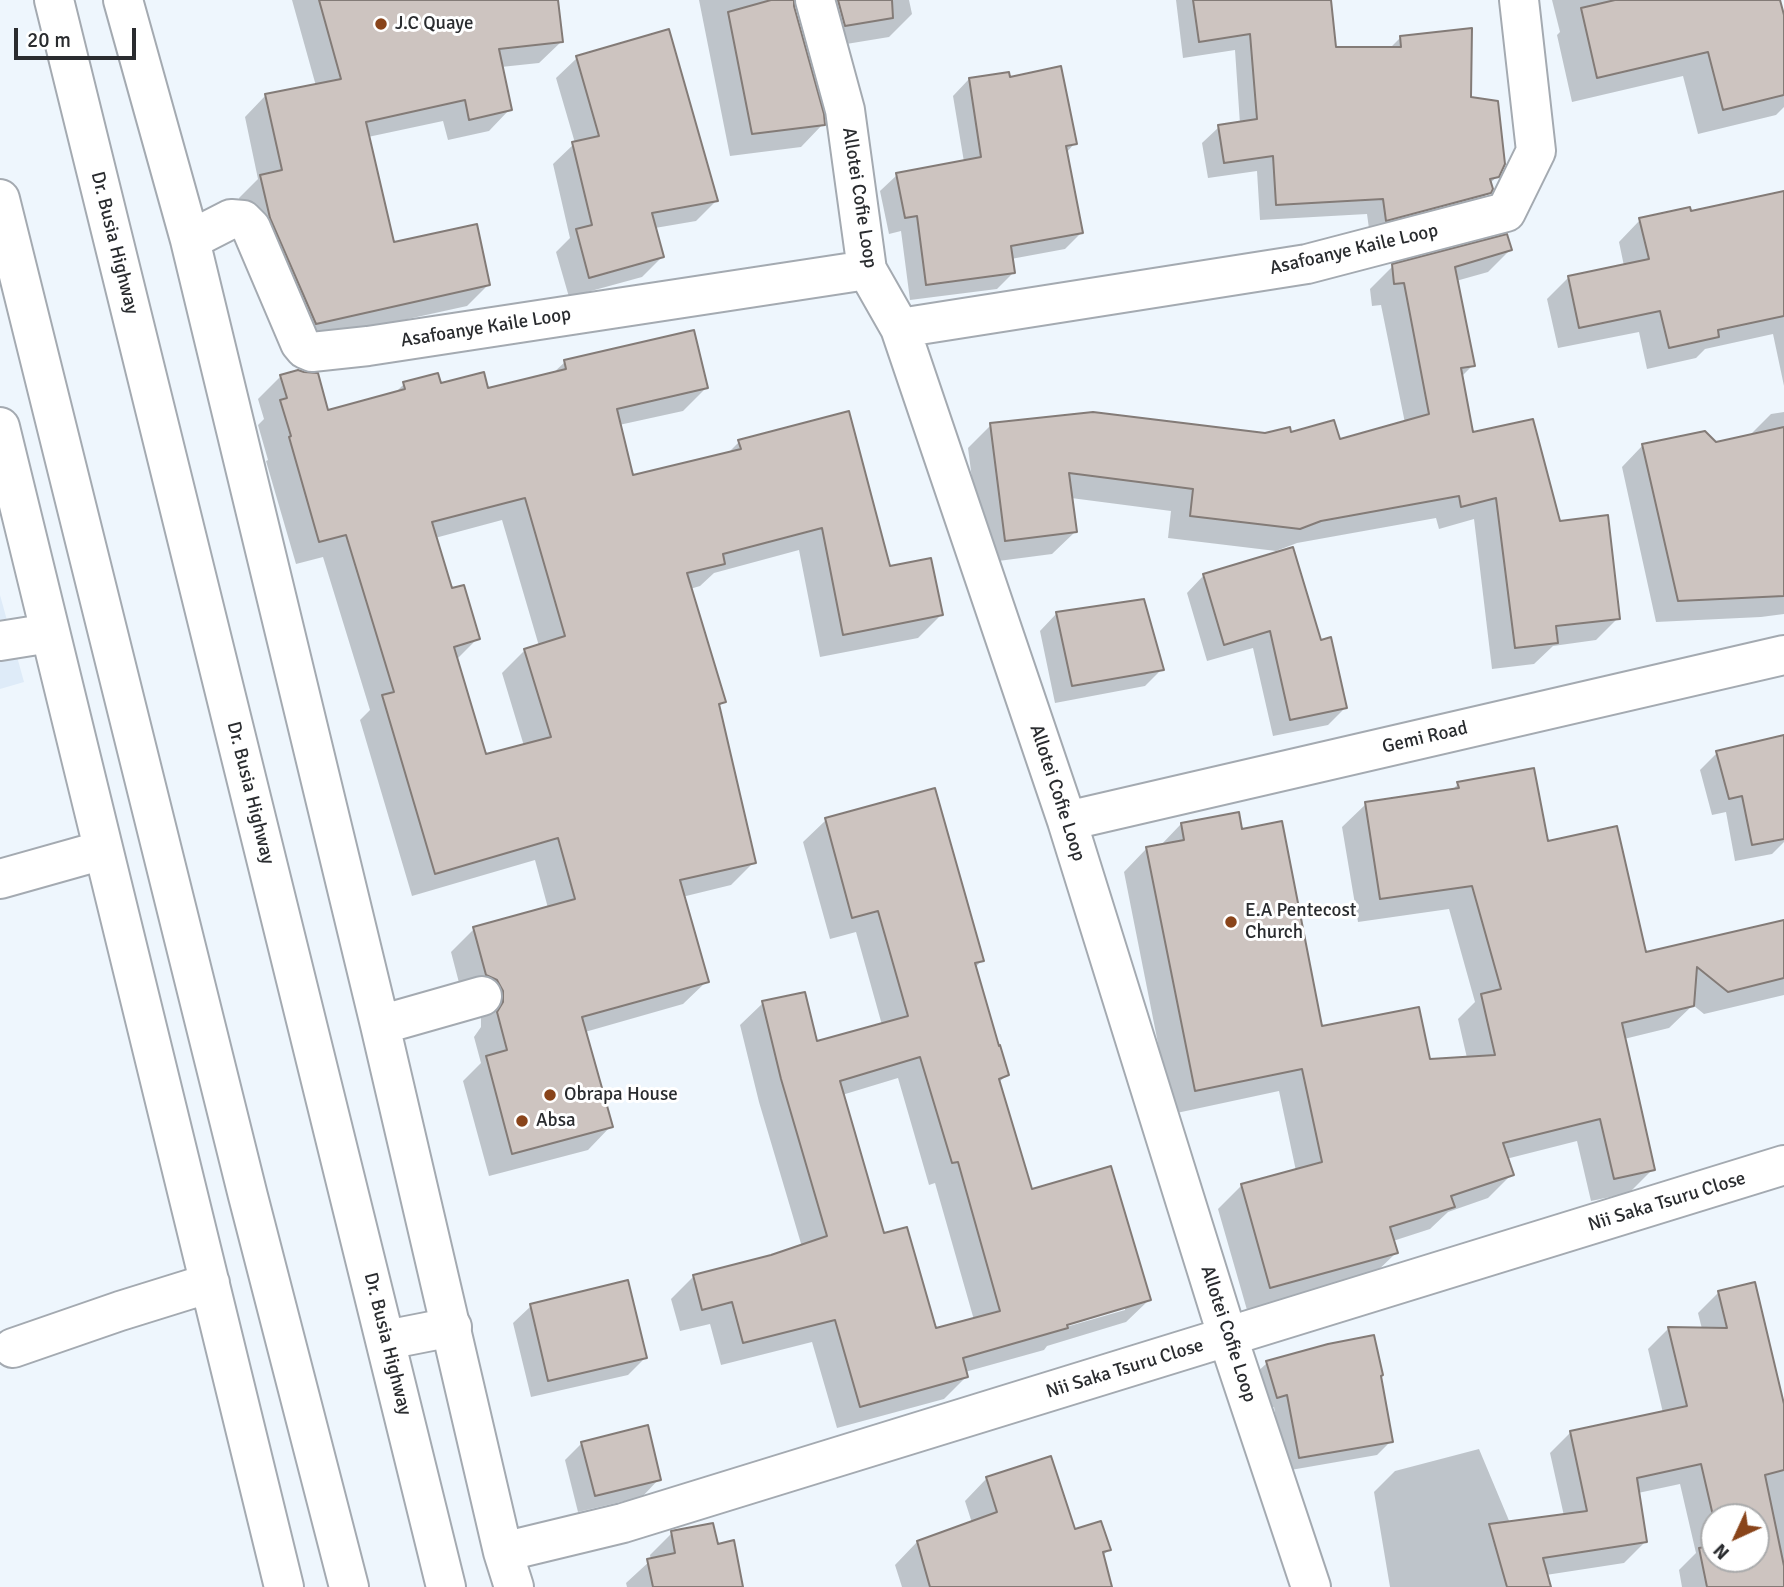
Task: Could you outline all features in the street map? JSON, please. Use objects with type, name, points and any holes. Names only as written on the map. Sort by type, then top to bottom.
[{"type":"main road","name":"Dr. Busia Highway","points":[[54,0],[446,1587]]},
{"type":"main road","points":[[123,0],[190,240],[380,1025],[508,1569]]},
{"type":"main road","name":"Allotei Cofie Loop","points":[[815,0],[845,110],[867,270],[900,328],[1066,821],[1228,1338],[1311,1587]]},
{"type":"main road","name":"Asafoanye Kaile Loop","points":[[900,328],[1307,264],[1506,212],[1536,151],[1519,0]]},
{"type":"main road","points":[[0,199],[349,1587]]},
{"type":"main road","name":"Asafoanye Kaile Loop","points":[[190,240],[231,219],[243,219],[251,228],[300,343],[312,352],[368,346],[867,270]]},
{"type":"main road","points":[[0,427],[284,1587]]},
{"type":"main road","points":[[0,641],[50,633]]},
{"type":"main road","name":"Gemi Road","points":[[1066,821],[1784,655]]},
{"type":"main road","points":[[0,879],[103,850]]},
{"type":"main road","points":[[380,1025],[482,996]]},
{"type":"main road","name":"Nii Saka Tsuru Close","points":[[508,1569],[623,1523],[1784,1165]]},
{"type":"main road","points":[[13,1348],[210,1283]]},
{"type":"main road","points":[[386,1340],[452,1327]]},
{"type":"shaded area","points":[[0,595],[24,682],[0,689]]},
{"type":"building","points":[[319,0],[558,0],[563,42],[499,49],[512,110],[469,120],[465,100],[366,122],[394,242],[477,224],[490,285],[316,324],[270,218],[260,175],[282,170],[265,94],[341,79]]},
{"type":"building","points":[[771,0],[794,0],[825,125],[752,134],[728,12]]},
{"type":"building","points":[[838,0],[892,0],[893,18],[845,26]]},
{"type":"building","points":[[1193,0],[1331,0],[1336,47],[1401,47],[1400,36],[1472,28],[1471,97],[1498,101],[1505,164],[1499,177],[1490,179],[1493,189],[1491,193],[1386,221],[1383,199],[1276,205],[1273,156],[1224,163],[1218,125],[1257,119],[1250,34],[1199,42]]},
{"type":"building","points":[[1615,0],[1780,0],[1784,15],[1784,95],[1723,110],[1708,52],[1597,78],[1581,8]]},
{"type":"building","points":[[669,29],[718,201],[652,213],[664,257],[589,278],[576,229],[592,225],[572,142],[599,136],[576,56]]},
{"type":"building","points":[[1061,66],[1077,144],[1066,146],[1083,233],[1011,246],[1015,273],[926,285],[917,216],[905,218],[896,173],[981,157],[969,78],[1009,72],[1010,77]]},
{"type":"building","points":[[1784,191],[1784,316],[1718,330],[1719,337],[1669,348],[1660,311],[1579,328],[1568,276],[1649,259],[1639,218],[1690,207],[1691,211]]},
{"type":"building","points":[[1507,234],[1512,250],[1455,267],[1475,366],[1461,368],[1473,432],[1533,419],[1560,521],[1608,515],[1620,619],[1556,626],[1558,643],[1515,648],[1496,498],[1461,507],[1459,496],[1321,521],[1300,529],[1190,516],[1193,489],[1069,473],[1077,532],[1005,541],[990,423],[1093,412],[1265,433],[1290,427],[1291,432],[1334,420],[1340,439],[1429,414],[1404,283],[1394,284],[1392,264]]},
{"type":"building","points":[[694,330],[708,388],[617,409],[633,475],[741,449],[738,440],[849,411],[890,566],[931,558],[943,615],[843,635],[822,528],[723,554],[725,564],[687,573],[726,702],[719,704],[756,863],[680,880],[709,982],[582,1017],[613,1127],[512,1154],[486,1056],[507,1050],[497,1012],[503,1002],[503,991],[497,980],[486,975],[473,927],[575,899],[558,838],[435,874],[382,695],[394,692],[346,535],[319,542],[280,400],[287,398],[280,375],[298,370],[318,373],[328,410],[405,389],[403,382],[438,373],[441,383],[484,372],[488,388],[566,369],[564,360]],"holes":[[[525,498],[565,636],[524,649],[551,737],[486,754],[454,647],[480,639],[464,585],[452,588],[432,522]]]},
{"type":"building","points":[[1784,427],[1784,596],[1678,601],[1642,444],[1705,431],[1716,442]]},
{"type":"building","points":[[1293,547],[1321,640],[1331,637],[1347,708],[1290,720],[1270,631],[1224,645],[1203,574]]},
{"type":"building","points":[[1144,599],[1164,670],[1072,686],[1056,612]]},
{"type":"building","points":[[1784,735],[1784,839],[1752,845],[1742,796],[1729,799],[1716,751]]},
{"type":"building","points":[[1534,768],[1548,841],[1617,826],[1646,952],[1784,920],[1784,978],[1728,992],[1697,967],[1694,1006],[1622,1023],[1655,1170],[1614,1179],[1600,1119],[1503,1143],[1514,1175],[1451,1196],[1455,1207],[1390,1227],[1398,1253],[1270,1288],[1241,1184],[1322,1162],[1302,1069],[1195,1091],[1146,847],[1184,840],[1181,823],[1239,812],[1242,829],[1282,821],[1322,1026],[1419,1007],[1430,1059],[1495,1055],[1481,994],[1501,989],[1472,886],[1380,899],[1365,802],[1459,788],[1457,782]]},
{"type":"building","points":[[935,788],[984,961],[975,963],[1009,1075],[999,1079],[1032,1189],[1111,1166],[1151,1300],[1067,1325],[1068,1328],[963,1358],[968,1377],[860,1407],[835,1320],[743,1343],[732,1302],[702,1310],[693,1275],[771,1255],[827,1236],[781,1079],[762,1001],[805,992],[817,1041],[908,1016],[878,911],[852,918],[825,818]],"holes":[[[920,1057],[952,1163],[958,1162],[1000,1311],[936,1328],[907,1227],[884,1233],[840,1081]]]},
{"type":"building","points":[[628,1280],[647,1358],[548,1381],[530,1304]]},
{"type":"building","points":[[1755,1282],[1784,1404],[1784,1470],[1765,1475],[1784,1566],[1784,1587],[1707,1587],[1704,1573],[1770,1573],[1770,1503],[1710,1503],[1701,1464],[1637,1478],[1647,1542],[1543,1558],[1551,1587],[1507,1587],[1489,1524],[1587,1511],[1570,1431],[1687,1406],[1668,1327],[1727,1328],[1718,1291]]},
{"type":"building","points":[[1374,1335],[1393,1442],[1299,1458],[1287,1395],[1277,1398],[1266,1361]]},
{"type":"building","points":[[648,1425],[661,1480],[595,1496],[581,1442]]},
{"type":"building","points":[[1051,1456],[1075,1529],[1101,1521],[1111,1550],[1103,1552],[1112,1587],[930,1587],[917,1541],[997,1512],[986,1477]]},
{"type":"building","points":[[713,1523],[718,1544],[734,1540],[743,1587],[653,1587],[647,1559],[675,1553],[671,1531]]},
{"type":"place","name":"J.C Quaye","points":[[381,24]]},
{"type":"place","name":"E.A Pentecost Church","points":[[1231,922]]},
{"type":"place","name":"Obrapa House","points":[[550,1095]]},
{"type":"place","name":"Absa","points":[[522,1121]]}]
